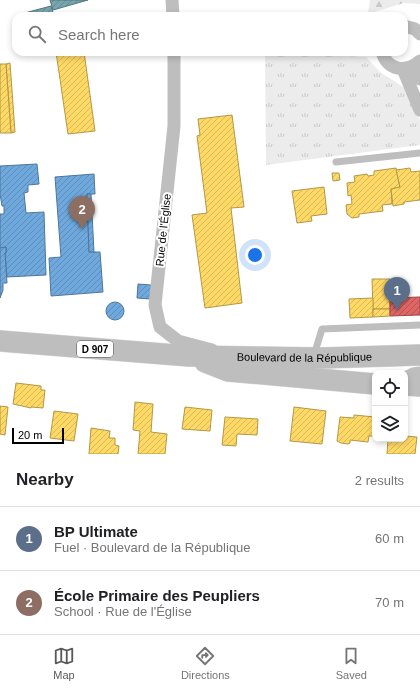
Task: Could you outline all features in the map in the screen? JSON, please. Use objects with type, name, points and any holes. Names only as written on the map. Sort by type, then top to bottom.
[{"type":"main road","name":"Boulevard de la République","points":[[0,341],[189,356],[313,358],[420,355]]},
{"type":"main road","name":"Boulevard de la République","points":[[189,356],[228,371],[372,384]]},
{"type":"main road","points":[[408,385],[420,386]]},
{"type":"street","points":[[172,0],[173,12]]},
{"type":"street","points":[[408,27],[415,29],[420,34]]},
{"type":"street","name":"Rue de l'Église","points":[[174,56],[174,126],[155,305],[160,327],[178,340],[233,356]]},
{"type":"street","points":[[384,56],[387,62],[397,68],[413,65]]},
{"type":"street","points":[[413,65],[420,79]]},
{"type":"street","points":[[413,65],[420,110]]},
{"type":"street","points":[[408,376],[420,373]]},
{"type":"lane","points":[[336,162],[420,153]]},
{"type":"lane","points":[[313,358],[322,329],[420,326]]},
{"type":"green space","points":[[370,0],[420,0],[420,4],[404,3],[375,12],[368,12]]},
{"type":"green space","points":[[265,56],[366,57],[380,72],[408,90],[420,120],[420,145],[266,165]]},
{"type":"building: Homes","points":[[57,56],[85,56],[95,131],[68,134]]},
{"type":"building: Homes","points":[[10,63],[15,132],[11,133],[6,64]]},
{"type":"building: Homes","points":[[0,64],[6,64],[11,133],[0,133]]},
{"type":"building: Homes","points":[[232,115],[244,207],[231,208],[242,303],[205,308],[192,215],[207,213],[197,136],[200,135],[198,119]]},
{"type":"building: Homes","points":[[396,168],[400,187],[391,189],[392,204],[382,205],[383,211],[359,214],[359,217],[352,218],[347,214],[346,205],[352,204],[351,195],[348,196],[347,183],[355,182],[354,176],[367,174],[368,176],[374,175],[374,171]]},
{"type":"building: Homes","points":[[410,168],[411,172],[420,171],[420,200],[404,202],[404,204],[393,206],[391,189],[400,187],[396,170]]},
{"type":"building: Homes","points":[[332,173],[339,173],[340,180],[333,181]]},
{"type":"building: Homes","points":[[324,187],[327,214],[311,216],[312,221],[297,223],[292,191]]},
{"type":"building: Homes","points":[[372,279],[390,279],[390,309],[373,309]]},
{"type":"building: Homes","points":[[373,298],[373,317],[350,318],[349,299]]},
{"type":"building: Homes","points":[[373,309],[390,309],[390,316],[373,317]]},
{"type":"building: Homes","points":[[16,383],[41,386],[41,390],[45,390],[43,408],[31,408],[13,404]]},
{"type":"building: Homes","points":[[135,402],[153,404],[151,432],[167,434],[165,454],[138,454],[140,431],[133,430]]},
{"type":"building: Homes","points":[[0,406],[8,407],[5,435],[0,434]]},
{"type":"building: Homes","points":[[185,407],[212,410],[210,431],[182,429]]},
{"type":"building: Homes","points":[[294,407],[326,411],[322,444],[290,441]]},
{"type":"building: Homes","points":[[54,411],[78,414],[74,441],[50,438]]},
{"type":"building: Homes","points":[[354,415],[372,417],[372,436],[369,436],[368,442],[350,440],[350,443],[348,444],[337,441],[340,417],[354,418]]},
{"type":"building: Homes","points":[[225,417],[258,419],[257,435],[237,434],[236,446],[222,445]]},
{"type":"building: Homes","points":[[91,428],[110,431],[109,438],[115,438],[115,445],[119,446],[118,454],[89,454]]},
{"type":"building: Homes","points":[[408,436],[417,437],[415,454],[387,454],[388,442],[408,442]]},
{"type":"building: Shops","points":[[420,297],[420,315],[390,316],[390,298]]},
{"type":"building: Schools","points":[[37,164],[39,184],[28,185],[28,192],[24,193],[26,213],[44,212],[46,275],[7,277],[6,247],[0,248],[0,214],[4,214],[4,206],[2,206],[0,194],[0,166]]},
{"type":"building: Schools","points":[[94,174],[95,194],[87,194],[89,252],[100,252],[103,292],[51,296],[49,258],[61,257],[55,177]]},
{"type":"building: Schools","points":[[87,194],[91,194],[94,252],[89,252]]},
{"type":"building: Schools","points":[[6,247],[7,283],[3,283],[3,290],[0,298],[0,248]]},
{"type":"building: Schools","points":[[138,284],[151,285],[150,299],[137,298]]},
{"type":"building: Schools","points":[[111,302],[119,302],[124,307],[122,318],[119,320],[111,320],[106,315],[106,307]]},
{"type":"building: Public","points":[[50,0],[88,0],[53,10]]},
{"type":"building: Public","points":[[51,6],[53,12],[28,12]]},
{"type":"place","name":"École Primaire des Peupliers","points":[[82,229]]},
{"type":"place","name":"BP Ultimate","points":[[397,310]]}]
